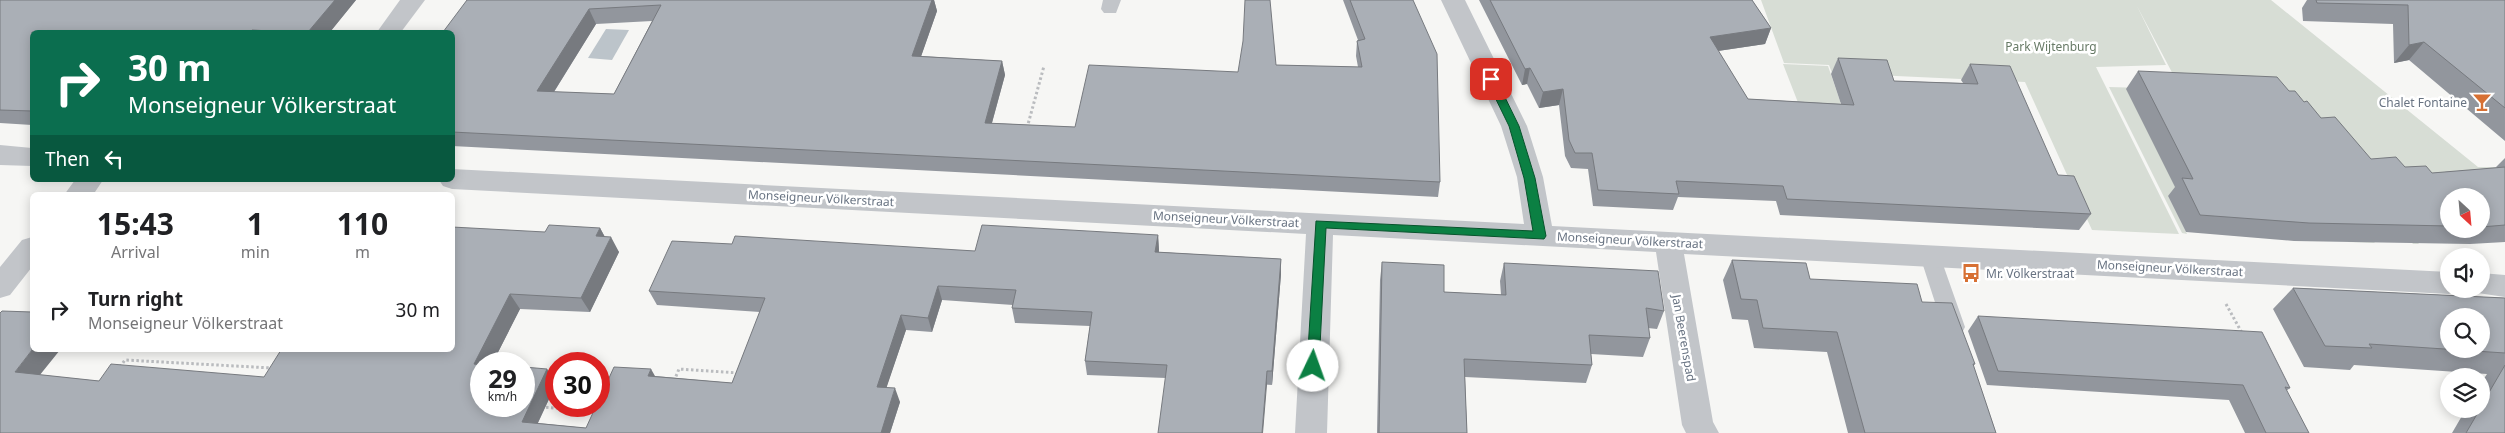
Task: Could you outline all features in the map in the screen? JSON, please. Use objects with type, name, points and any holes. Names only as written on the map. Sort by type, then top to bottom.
[{"type":"street","points":[[390,30],[413,0]]},
{"type":"street","points":[[1453,0],[1514,126],[1530,178],[1540,236]]},
{"type":"street","points":[[0,155],[30,156]]},
{"type":"street","name":"Monseigneur Völkerstraat","points":[[455,179],[2440,283]]},
{"type":"street","points":[[80,192],[88,182]]},
{"type":"street","points":[[1311,433],[1320,224]]},
{"type":"street","name":"Jan Beerenspad","points":[[1668,242],[1698,424],[1703,433]]},
{"type":"street","points":[[0,286],[30,250]]},
{"type":"street","points":[[2490,285],[2505,286]]},
{"type":"lane","points":[[1930,256],[1962,349]]},
{"type":"path","points":[[1026,132],[1044,66]]},
{"type":"path","points":[[2207,270],[2244,339]]},
{"type":"path","points":[[114,375],[125,360],[277,369]]},
{"type":"path","points":[[671,387],[679,369],[748,373]]},
{"type":"path","points":[[539,407],[545,407]]},
{"type":"green space","name":"Park Wijtenburg","points":[[1761,0],[2271,0],[2478,167],[2496,167],[2505,176],[2471,188],[2440,188],[2440,194],[2362,177],[2419,244],[2413,244],[2320,135],[2347,211],[2375,243],[2348,242],[2334,219],[2168,196],[2187,234],[2182,233],[2109,87],[2144,88],[2176,80],[2137,6],[2166,65],[2096,67],[2179,234],[2092,230],[2025,82],[1832,73],[1829,65],[1784,63]]},
{"type":"green space","points":[[1783,64],[1828,66],[1840,101],[1876,101],[1917,221],[1911,221],[1883,140],[1877,140],[1865,103],[1840,102],[1877,219],[1865,219],[1846,163],[1816,161],[1804,118]]},
{"type":"shaded area","points":[[606,29],[629,30],[612,60],[588,58]]},
{"type":"building","points":[[0,0],[335,0],[310,30],[30,30],[30,111],[0,110]]},
{"type":"building","points":[[467,0],[932,0],[912,56],[1002,61],[985,123],[1075,127],[1089,65],[1238,72],[1243,41],[1245,0],[1270,0],[1276,65],[1362,67],[1357,41],[1365,39],[1350,0],[1413,0],[1437,54],[1440,182],[455,132],[455,30],[444,30]],"holes":[[[661,5],[614,94],[537,91],[589,9]]]},
{"type":"building","points":[[1490,0],[1752,0],[1771,28],[1710,37],[1748,99],[1854,105],[1838,58],[1887,60],[1894,81],[1978,84],[1970,64],[2010,66],[2058,175],[2074,176],[2091,214],[1787,199],[1783,186],[1676,181],[1679,194],[1598,190],[1592,153],[1575,153],[1569,140],[1563,89],[1543,92],[1530,68],[1525,69]]},
{"type":"building","points":[[2316,0],[2505,0],[2505,108],[2424,42],[2409,45],[2408,5],[2317,3]]},
{"type":"building","points":[[2138,71],[2277,77],[2289,91],[2295,91],[2304,102],[2307,101],[2321,118],[2335,117],[2371,159],[2396,157],[2405,167],[2426,166],[2432,173],[2505,167],[2505,225],[2490,226],[2490,188],[2440,188],[2440,226],[2309,223],[2200,215],[2182,178],[2193,179]]},
{"type":"building","points":[[549,225],[600,228],[596,236],[611,237],[581,298],[510,294],[480,352],[470,352],[470,417],[524,417],[522,422],[586,428],[591,417],[610,417],[610,376],[614,367],[651,369],[648,376],[732,383],[765,298],[649,291],[672,241],[732,244],[735,236],[975,251],[982,225],[1158,235],[1155,252],[1281,259],[1272,371],[1267,371],[1262,433],[1158,433],[1167,365],[1085,361],[1092,312],[1012,308],[1016,290],[938,286],[928,318],[901,315],[877,387],[895,388],[881,433],[0,433],[0,313],[2,311],[30,312],[30,352],[15,372],[99,381],[111,364],[264,377],[280,352],[455,352],[455,227],[545,232]]},
{"type":"building","points":[[1732,260],[1806,263],[1810,279],[1917,284],[1922,302],[1952,303],[1975,364],[1973,364],[1996,433],[1865,433],[1837,332],[1763,328],[1757,300],[1741,299]]},
{"type":"building","points":[[1382,262],[1444,265],[1444,292],[1506,295],[1504,263],[1658,271],[1664,311],[1646,308],[1650,338],[1589,335],[1592,365],[1464,359],[1467,433],[1379,433]]},
{"type":"building","points":[[2293,288],[2440,295],[2440,298],[2505,298],[2505,353],[2490,352],[2490,308],[2440,308],[2440,349],[2369,344],[2372,348],[2325,346]]},
{"type":"building","points":[[1978,316],[2262,332],[2290,388],[2285,387],[2309,433],[2266,433],[2243,385],[1998,371]]},
{"type":"building","points":[[2505,365],[2505,433],[2466,433],[2475,418],[2490,418],[2490,391]]},
{"type":"building","points":[[535,368],[545,369],[545,373],[535,394]]},
{"type":"place","name":"Chalet Fontaine","points":[[2482,102]]},
{"type":"place","name":"Mr. Völkerstraat","points":[[1971,273]]},
{"type":"route","points":[[1313,366],[1320,224],[1540,236],[1530,178],[1514,126],[1491,79]]}]
